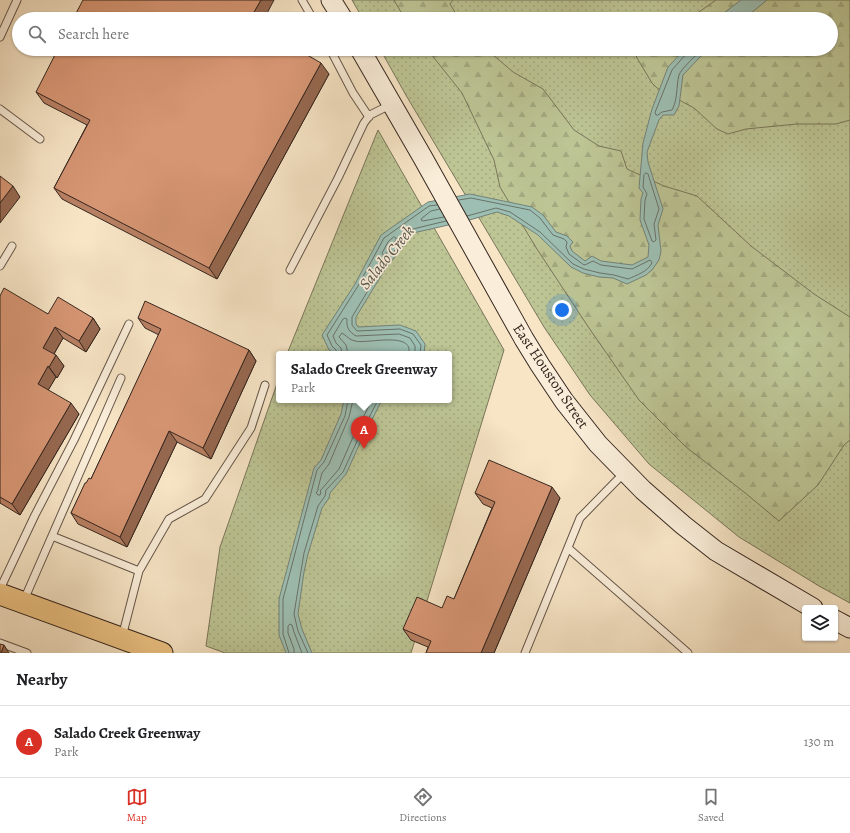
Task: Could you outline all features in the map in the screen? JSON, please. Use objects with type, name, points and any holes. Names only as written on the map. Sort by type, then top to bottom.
[{"type":"main road","points":[[332,0],[338,12]]},
{"type":"main road","name":"East Houston Street","points":[[364,56],[524,339],[564,401],[598,444],[648,495],[716,551],[808,605]]},
{"type":"main road","points":[[0,594],[162,653]]},
{"type":"main road","points":[[838,622],[850,628]]},
{"type":"lane","points":[[0,38],[17,0]]},
{"type":"lane","points":[[302,0],[309,12]]},
{"type":"lane","points":[[334,56],[353,93],[369,117]]},
{"type":"lane","points":[[290,270],[338,178],[364,123],[370,115],[392,104]]},
{"type":"lane","points":[[0,109],[40,139]]},
{"type":"lane","points":[[0,266],[12,246]]},
{"type":"lane","points":[[0,589],[35,515],[74,440],[129,324]]},
{"type":"lane","points":[[24,602],[121,378]]},
{"type":"lane","points":[[122,638],[139,571],[169,519],[205,499],[251,428],[265,385]]},
{"type":"lane","points":[[525,653],[580,518],[625,472]]},
{"type":"lane","points":[[52,536],[139,571]]},
{"type":"lane","points":[[568,548],[688,653]]},
{"type":"lane","points":[[0,643],[27,653]]},
{"type":"green space","points":[[352,0],[850,0],[850,603],[819,586],[739,537],[649,464],[590,395],[544,327],[384,56],[838,56],[838,12],[359,12]]},
{"type":"green space","points":[[394,0],[453,0],[450,4],[455,12],[401,12]]},
{"type":"green space","points":[[716,0],[850,0],[850,120],[836,124],[797,124],[746,129],[728,134],[717,129],[694,108],[657,88],[652,83],[636,56],[838,56],[838,12],[699,12]]},
{"type":"green space","points":[[433,56],[494,56],[513,72],[543,89],[574,130],[599,146],[621,151],[627,169],[664,186],[697,196],[751,246],[814,294],[850,317],[850,440],[844,445],[818,485],[779,521],[686,447],[639,400],[535,246],[500,187],[494,160],[462,93]]},
{"type":"green space","points":[[378,130],[504,350],[411,653],[225,653],[206,646],[220,547],[276,387],[276,403],[452,403],[452,351],[288,351]]},
{"type":"water","points":[[741,0],[767,0],[752,12],[725,12]]},
{"type":"water","name":"Salado Creek","points":[[678,56],[701,56],[683,75],[679,106],[674,115],[663,115],[659,120],[647,152],[648,162],[663,209],[658,225],[661,251],[659,260],[652,270],[646,275],[627,284],[613,278],[599,277],[583,273],[571,267],[538,235],[509,216],[497,212],[466,221],[413,233],[384,271],[356,317],[356,324],[358,327],[400,325],[416,331],[425,344],[424,351],[329,350],[322,335],[355,284],[381,235],[428,202],[470,194],[532,207],[543,215],[556,232],[567,236],[573,242],[570,246],[572,251],[585,261],[592,256],[601,261],[632,265],[648,257],[649,245],[640,220],[641,199],[643,193],[639,188],[643,143],[652,109],[668,67]]},
{"type":"water","points":[[343,403],[380,403],[346,474],[330,493],[329,498],[322,508],[308,554],[298,614],[302,629],[312,653],[286,653],[279,635],[279,599],[314,468],[321,460],[341,414]]},
{"type":"building","points":[[83,0],[261,0],[254,12],[77,12]]},
{"type":"building","points":[[54,56],[309,56],[321,63],[209,268],[54,188],[90,120],[36,92]]},
{"type":"building","points":[[0,176],[13,186],[0,203]]},
{"type":"building","points":[[4,288],[48,314],[58,297],[93,318],[79,341],[55,327],[43,348],[56,355],[38,384],[71,403],[12,504],[0,497],[0,296]]},
{"type":"building","points":[[145,301],[249,350],[203,448],[169,431],[120,537],[71,513],[85,483],[89,478],[91,479],[161,329],[138,318]]},
{"type":"building","points":[[489,460],[552,487],[481,653],[426,653],[431,641],[403,629],[417,597],[442,608],[447,596],[454,599],[495,502],[475,493]]},
{"type":"building","points":[[0,644],[4,645],[1,653],[0,653]]},
{"type":"place","name":"Salado Creek Greenway","points":[[364,449]]}]
